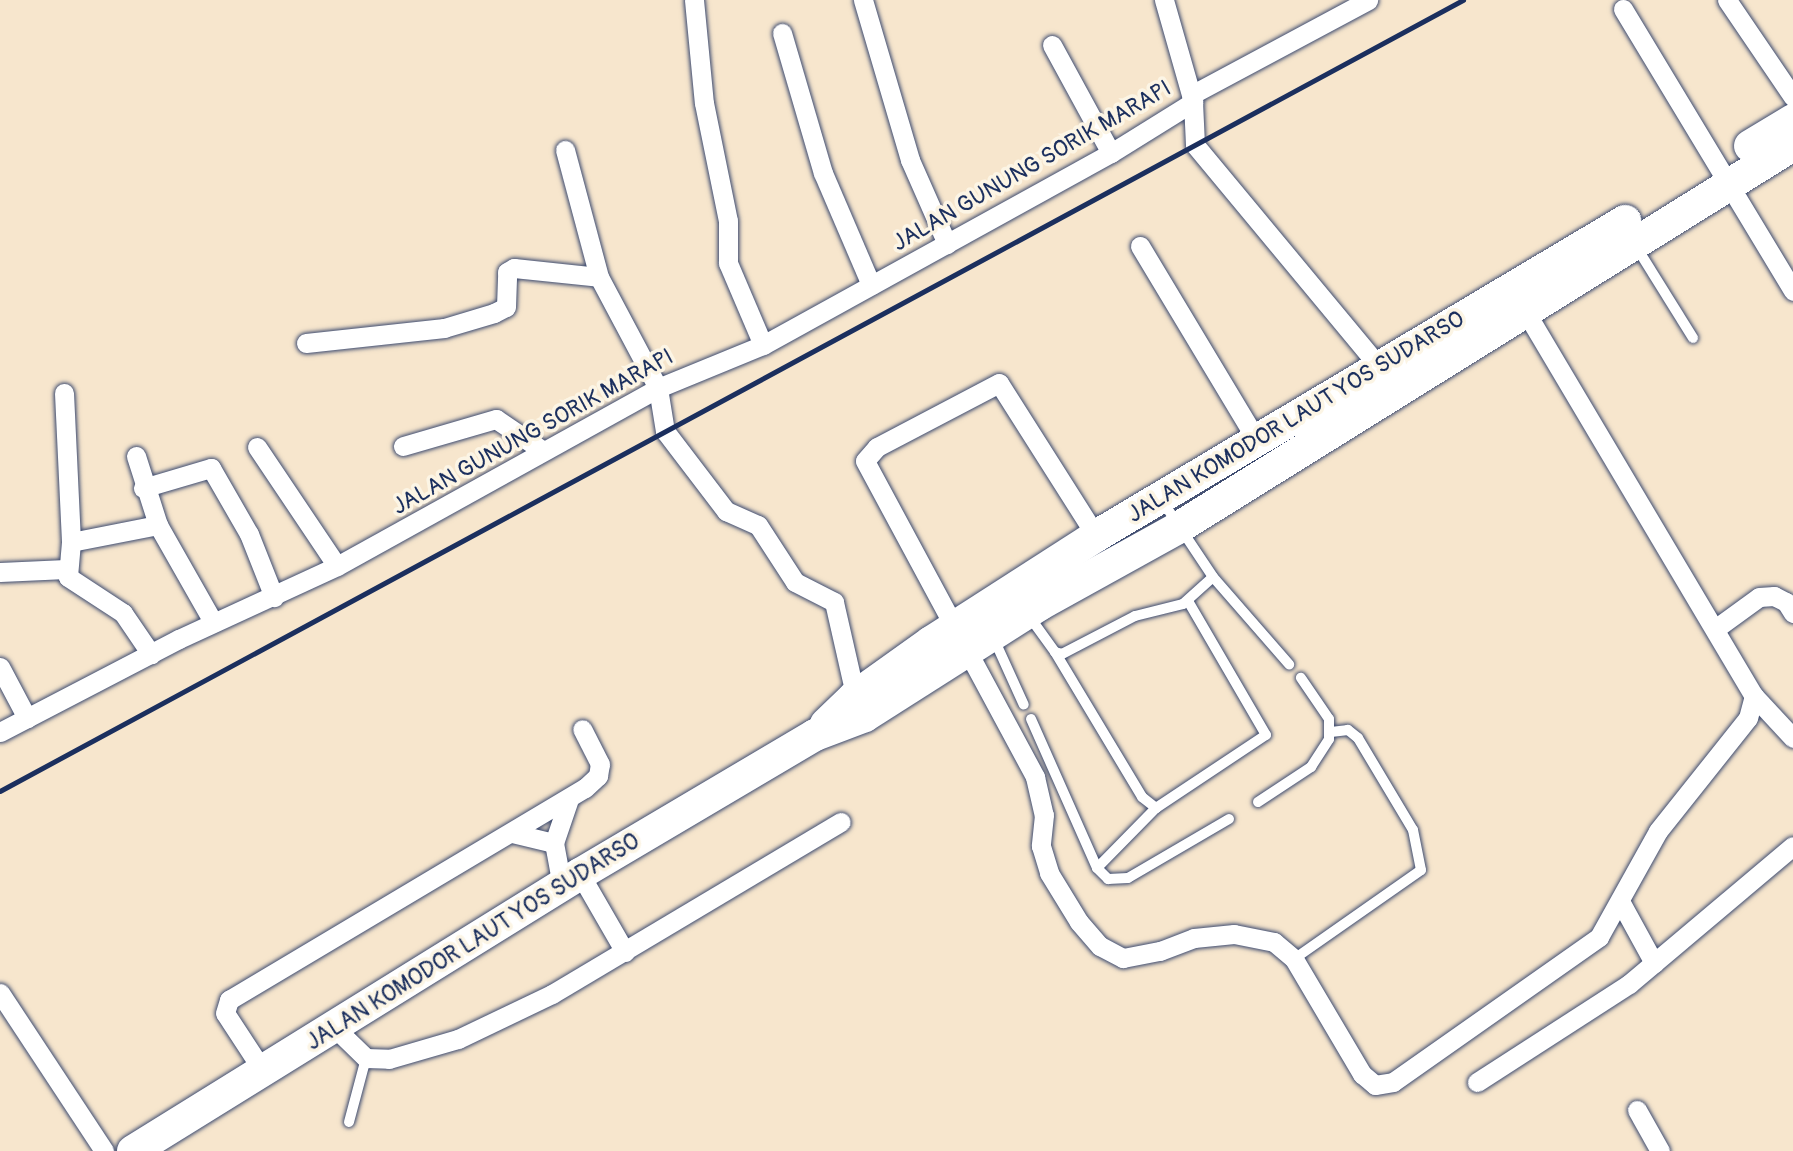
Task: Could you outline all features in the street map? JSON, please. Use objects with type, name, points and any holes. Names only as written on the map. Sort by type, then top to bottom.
[{"type":"highway","name":"JALAN KOMODOR LAUT YOS SUDARSO","points":[[133,1151],[571,880],[859,707],[973,631],[1096,536],[1160,497],[1256,439],[1388,378],[1524,309],[1633,242],[1793,120]]},
{"type":"highway","name":"JALAN KOMODOR LAUT YOS SUDARSO","points":[[973,631],[1027,613],[1178,528],[1388,378],[1722,175],[1793,145]]},
{"type":"street","points":[[694,0],[704,103],[729,221],[728,263],[763,345]]},
{"type":"street","points":[[863,0],[910,160],[947,244]]},
{"type":"street","points":[[1164,0],[1192,98],[1195,145],[1388,378]]},
{"type":"street","name":"JALAN GUNUNG SORIK MARAPI","points":[[0,732],[213,622],[274,597],[337,566],[491,484],[542,450],[658,388],[763,345],[1111,153],[1192,98],[1368,0]]},
{"type":"street","points":[[1727,0],[1793,97]]},
{"type":"street","points":[[1623,9],[1793,290]]},
{"type":"street","points":[[782,33],[823,173],[871,285]]},
{"type":"street","points":[[1052,45],[1111,153]]},
{"type":"street","points":[[565,149],[599,277],[658,388],[665,431],[718,503],[733,515],[758,525],[804,590],[827,595],[834,603],[859,707]]},
{"type":"street","points":[[1140,246],[1256,439]]},
{"type":"street","points":[[306,343],[444,328],[494,313],[506,307],[507,272],[514,268],[599,277]]},
{"type":"street","points":[[1524,309],[1754,696],[1793,738]]},
{"type":"street","points":[[1096,536],[999,383],[989,384],[877,447],[867,456],[866,467],[973,631],[1035,776],[1044,815],[1041,846],[1049,873],[1079,922],[1100,946],[1123,958],[1160,951],[1194,937],[1234,934],[1274,942],[1294,959],[1362,1074],[1383,1085],[1590,945],[1620,901],[1658,831],[1748,718],[1754,696]]},
{"type":"street","points":[[64,393],[71,542],[66,569],[80,589],[123,613],[151,654]]},
{"type":"street","points":[[403,446],[496,419],[542,450]]},
{"type":"street","points":[[257,447],[337,566]]},
{"type":"street","points":[[136,456],[143,488],[158,525],[213,622]]},
{"type":"street","points":[[143,488],[211,468],[249,534],[274,597]]},
{"type":"street","points":[[71,542],[158,525]]},
{"type":"street","points":[[0,572],[66,569]]},
{"type":"street","points":[[1714,629],[1759,597],[1774,596],[1786,602],[1793,613]]},
{"type":"street","points":[[0,667],[27,718]]},
{"type":"street","points":[[263,1071],[225,1013],[229,1000],[569,799],[598,776],[600,764],[582,729]]},
{"type":"street","points":[[569,799],[554,843],[571,880],[625,952]]},
{"type":"street","points":[[334,1027],[366,1058],[389,1059],[458,1039],[552,995],[841,822]]},
{"type":"street","points":[[512,833],[554,843]]},
{"type":"street","points":[[1477,1082],[1629,984],[1793,846]]},
{"type":"street","points":[[1620,901],[1654,962]]},
{"type":"street","points":[[0,993],[104,1151]]},
{"type":"street","points":[[1637,1110],[1660,1151]]},
{"type":"lane","points":[[1633,242],[1693,338]]},
{"type":"lane","points":[[1160,497],[1178,528],[1213,577],[1289,664]]},
{"type":"lane","points":[[1055,652],[1062,654],[1135,616],[1188,601],[1213,577]]},
{"type":"lane","points":[[1097,868],[1156,808],[1266,735],[1188,601]]},
{"type":"lane","points":[[1027,613],[1055,652],[1142,797],[1156,808]]},
{"type":"lane","points":[[973,631],[1024,705]]},
{"type":"lane","points":[[1258,802],[1318,761],[1331,732],[1323,709],[1301,678]]},
{"type":"lane","points":[[1031,719],[1097,868],[1108,879],[1121,881],[1229,819]]},
{"type":"lane","points":[[1294,959],[1421,870],[1413,830],[1358,738],[1348,730],[1331,732]]},
{"type":"lane","points":[[349,1122],[366,1058]]},
{"type":"railway","points":[[0,791],[1463,0]]}]
